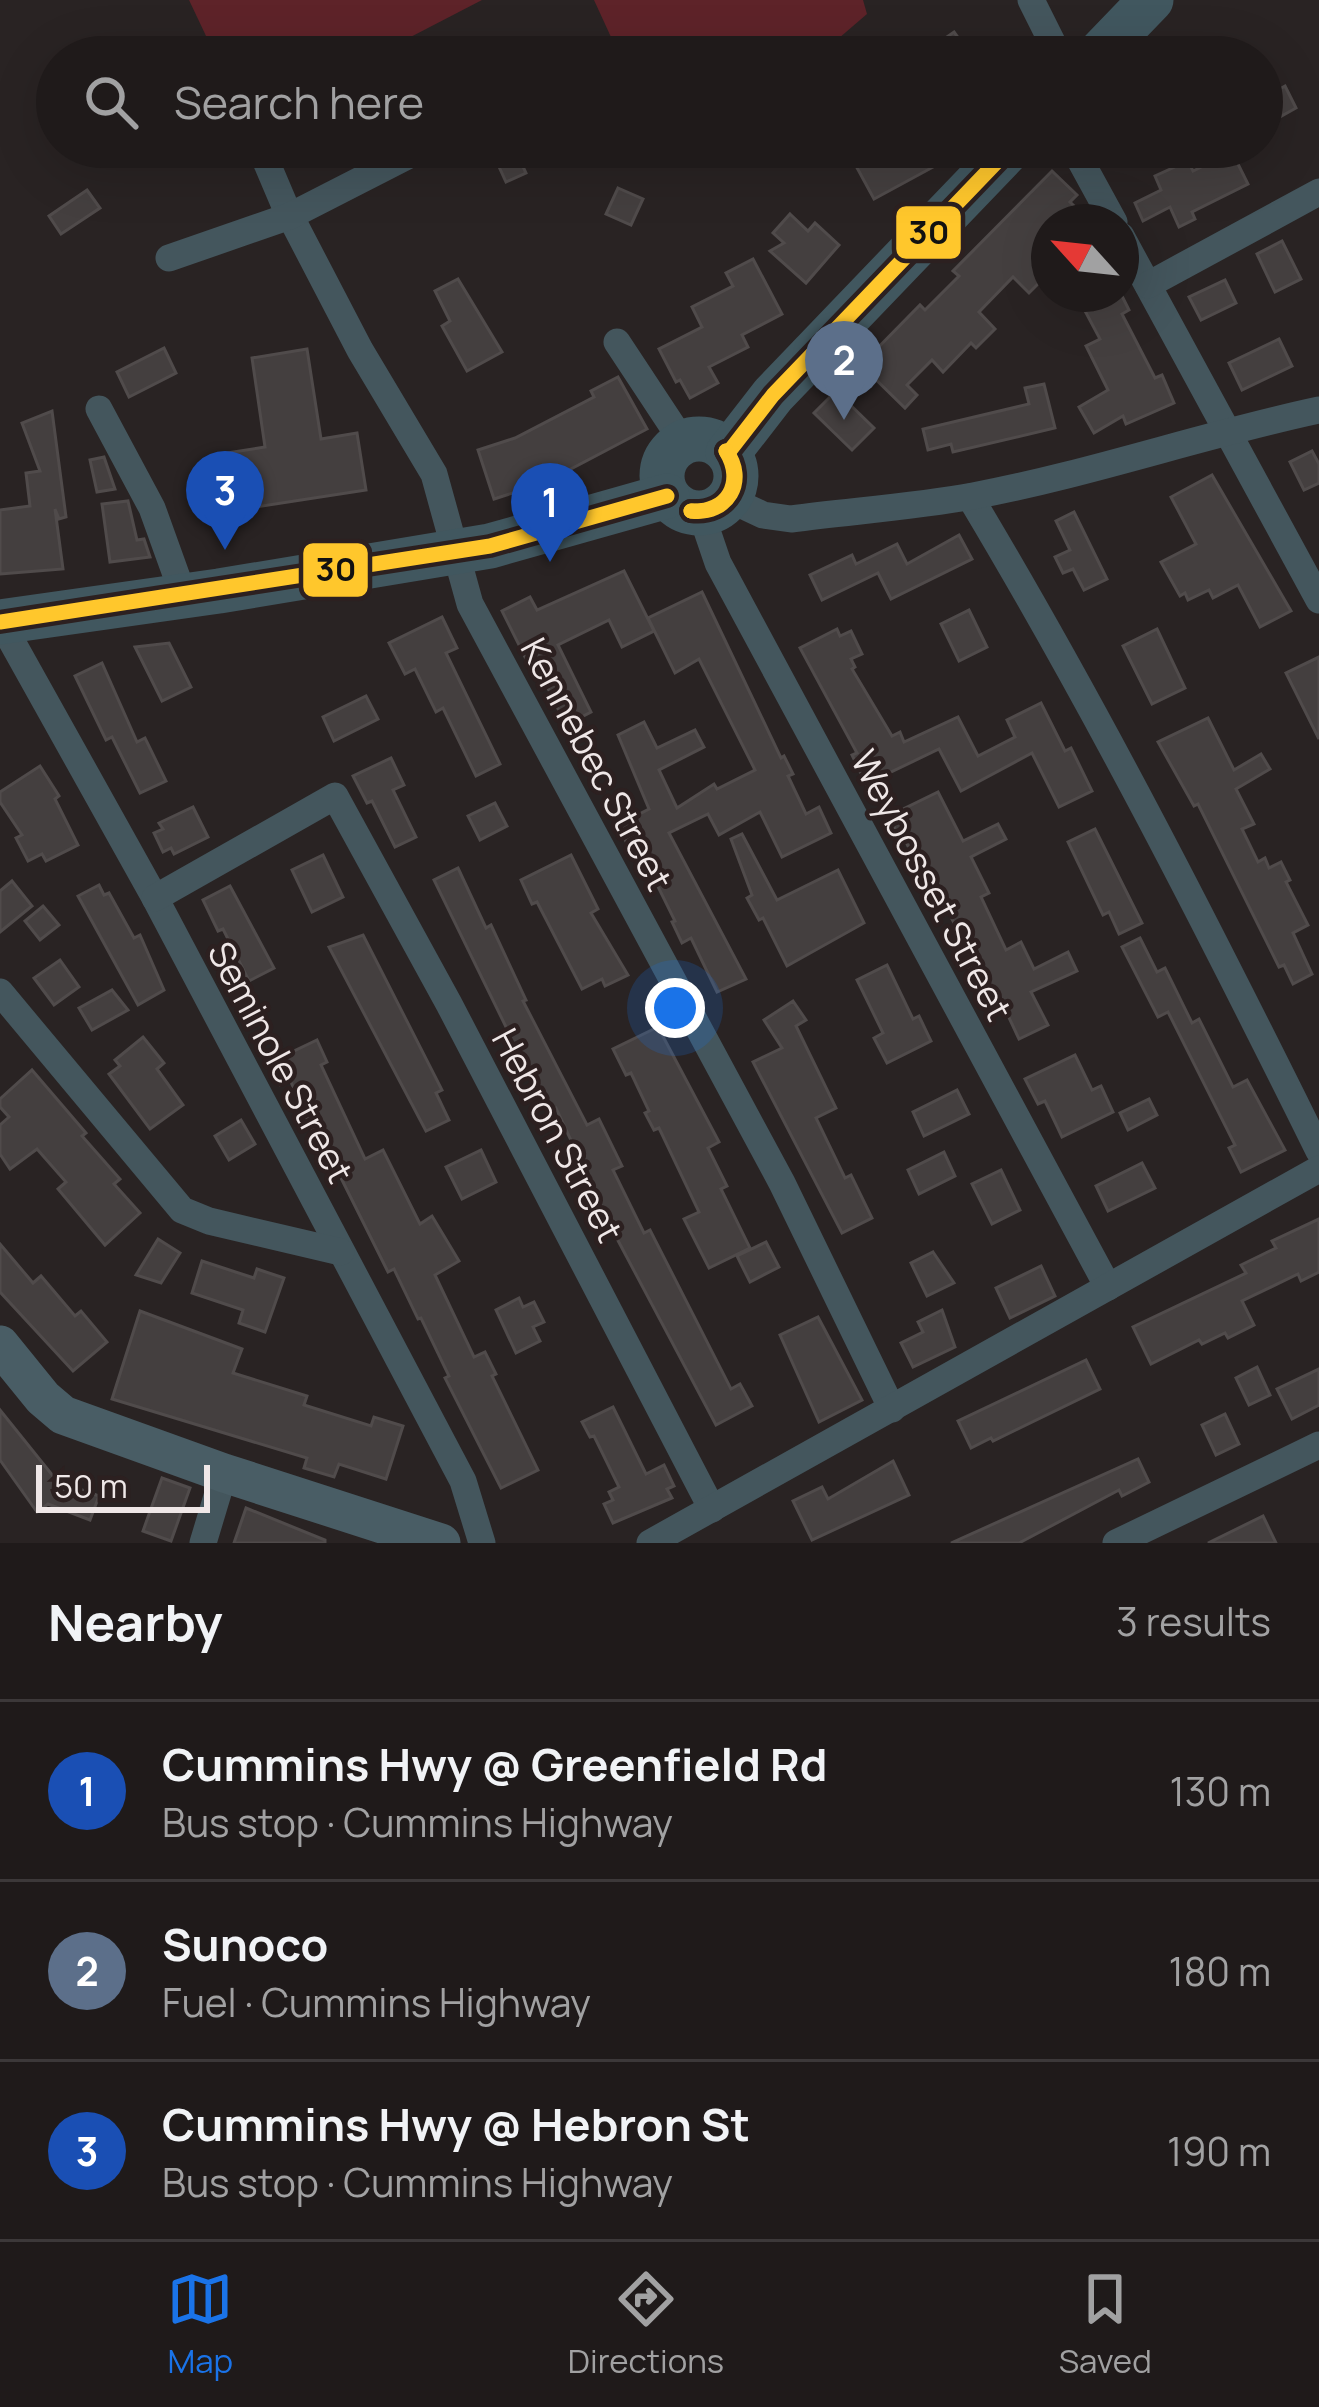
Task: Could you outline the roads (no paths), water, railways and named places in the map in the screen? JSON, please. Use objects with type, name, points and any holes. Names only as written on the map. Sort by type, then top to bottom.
[{"type":"main road","points":[[1116,36],[1151,0]]},
{"type":"main road","points":[[728,453],[773,395],[991,168]]},
{"type":"main road","points":[[0,622],[454,552],[699,502],[736,476],[728,453],[707,440],[683,442],[665,460],[662,484],[699,502]]},
{"type":"main road","points":[[0,1345],[63,1415],[224,1474],[441,1543]]},
{"type":"street","points":[[1030,0],[1049,36]]},
{"type":"street","name":"Kennebec Street","points":[[269,168],[380,386],[423,449],[470,604],[782,1183],[892,1409]]},
{"type":"street","points":[[169,258],[290,216],[384,168]]},
{"type":"street","points":[[1084,168],[1104,204]]},
{"type":"street","points":[[1148,285],[1319,193]]},
{"type":"street","points":[[1139,269],[1319,600]]},
{"type":"street","points":[[617,342],[683,442]]},
{"type":"street","points":[[99,409],[152,508],[183,594]]},
{"type":"street","points":[[699,502],[791,519],[970,497],[1319,410]]},
{"type":"street","points":[[970,497],[1042,616],[1194,901],[1319,1151]]},
{"type":"street","name":"Weybosset Street","points":[[699,502],[718,562],[1108,1287]]},
{"type":"street","name":"Seminole Street","points":[[0,622],[155,898],[463,1481],[482,1543]]},
{"type":"street","name":"Hebron Street","points":[[155,898],[335,796],[712,1509]]},
{"type":"street","points":[[0,992],[182,1210],[209,1221],[340,1252]]},
{"type":"street","points":[[650,1543],[1319,1169]]},
{"type":"street","points":[[1116,1543],[1319,1445]]},
{"type":"street","points":[[202,1543],[224,1474]]},
{"type":"place","name":"Sunoco","points":[[844,420]]},
{"type":"place","name":"Cummins Hwy @ Hebron St","points":[[225,550]]},
{"type":"place","name":"Cummins Hwy @ Greenfield Rd","points":[[550,562]]}]
